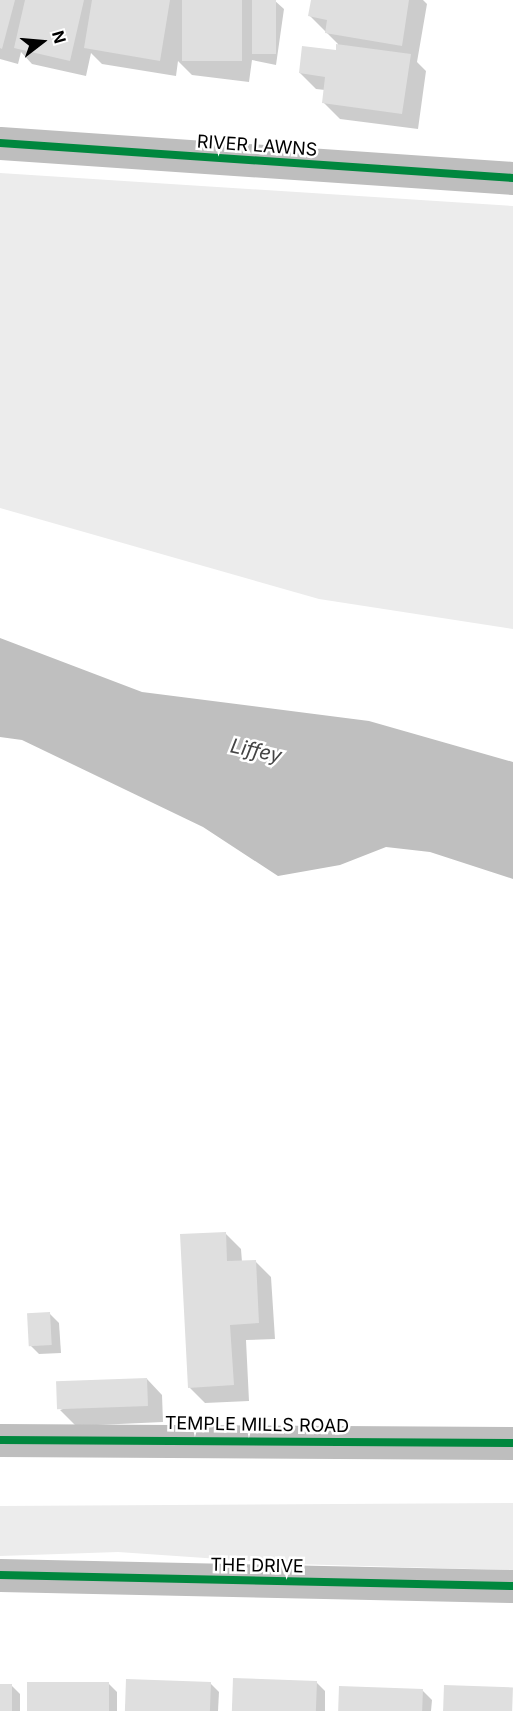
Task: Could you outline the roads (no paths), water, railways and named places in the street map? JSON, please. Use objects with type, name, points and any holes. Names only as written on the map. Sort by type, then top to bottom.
[{"type":"street","name":"RIVER LAWNS","points":[[0,143],[513,178]]},
{"type":"street","name":"TEMPLE MILLS ROAD","points":[[0,1440],[513,1443]]},
{"type":"street","name":"THE DRIVE","points":[[0,1575],[513,1586]]},
{"type":"water","name":"Liffey","points":[[0,638],[142,692],[369,721],[513,762],[513,879],[430,852],[386,847],[340,865],[278,876],[203,827],[22,740],[0,737]]}]
